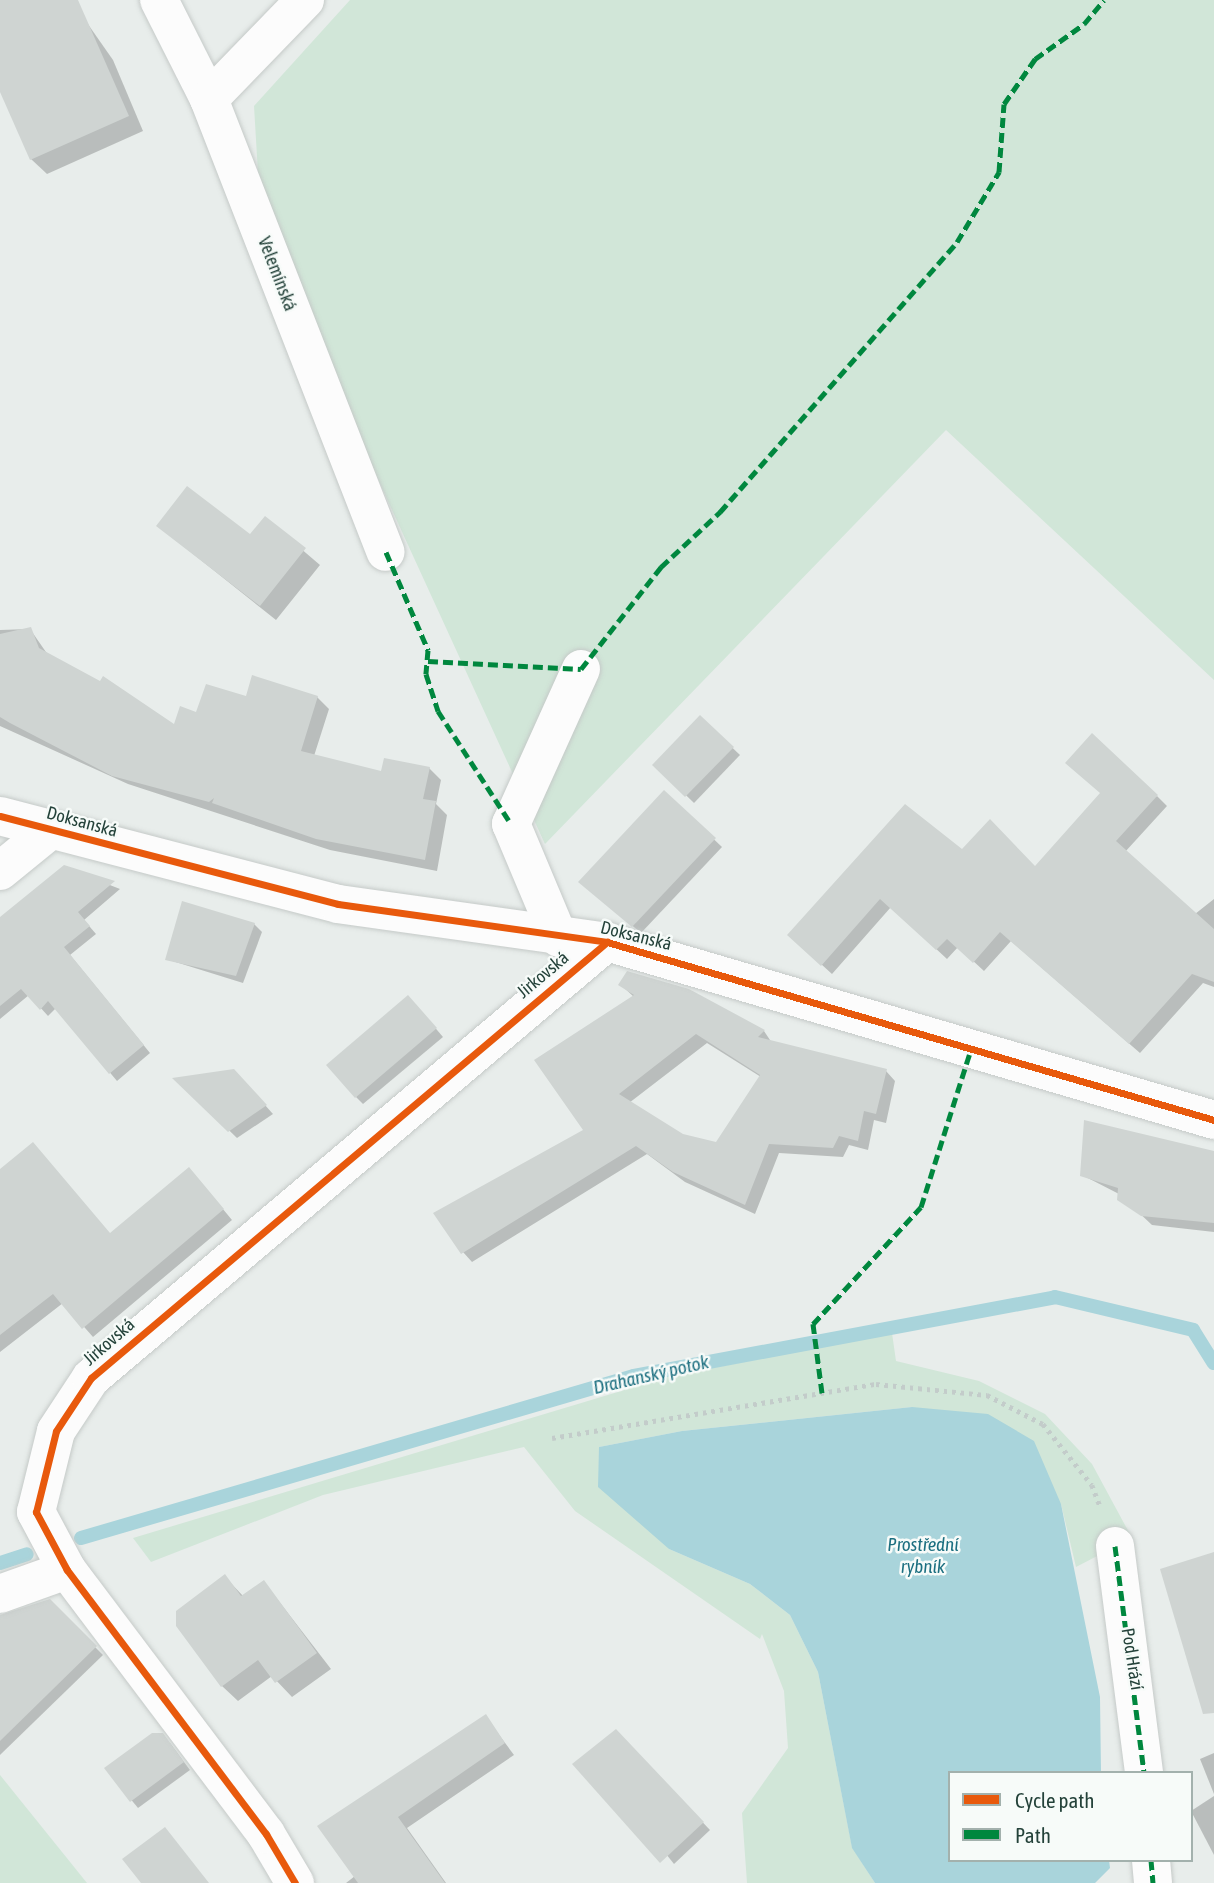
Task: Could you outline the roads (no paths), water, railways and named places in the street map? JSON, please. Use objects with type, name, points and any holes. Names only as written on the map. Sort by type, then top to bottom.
[{"type":"street","name":"Velemínská","points":[[159,0],[209,99],[386,552]]},
{"type":"street","points":[[209,99],[305,0]]},
{"type":"street","points":[[559,938],[511,824],[581,669]]},
{"type":"street","name":"Doksanská","points":[[0,816],[49,831],[338,904],[559,938],[607,942],[1214,1121]]},
{"type":"street","points":[[0,871],[49,831]]},
{"type":"street","name":"Jirkovská","points":[[295,1883],[259,1823],[67,1570],[36,1513],[39,1490],[56,1431],[91,1378],[607,942]]},
{"type":"street","name":"Pod Hrází","points":[[1115,1546],[1144,1771]]},
{"type":"street","points":[[0,1594],[67,1570]]},
{"type":"street","points":[[1151,1862],[1153,1883]]},
{"type":"water","name":"Prostřední rybník","points":[[912,1407],[988,1414],[1034,1441],[1061,1504],[1100,1697],[1101,1771],[948,1771],[948,1862],[1109,1862],[1110,1868],[1095,1883],[875,1883],[852,1848],[818,1672],[790,1615],[750,1584],[669,1549],[598,1487],[599,1447],[682,1431]]},
{"type":"waterway","name":"Drahanský potok","points":[[81,1538],[634,1376],[1055,1297],[1193,1330],[1214,1363]]},
{"type":"waterway","name":"Drahanský potok","points":[[0,1563],[27,1554]]}]
